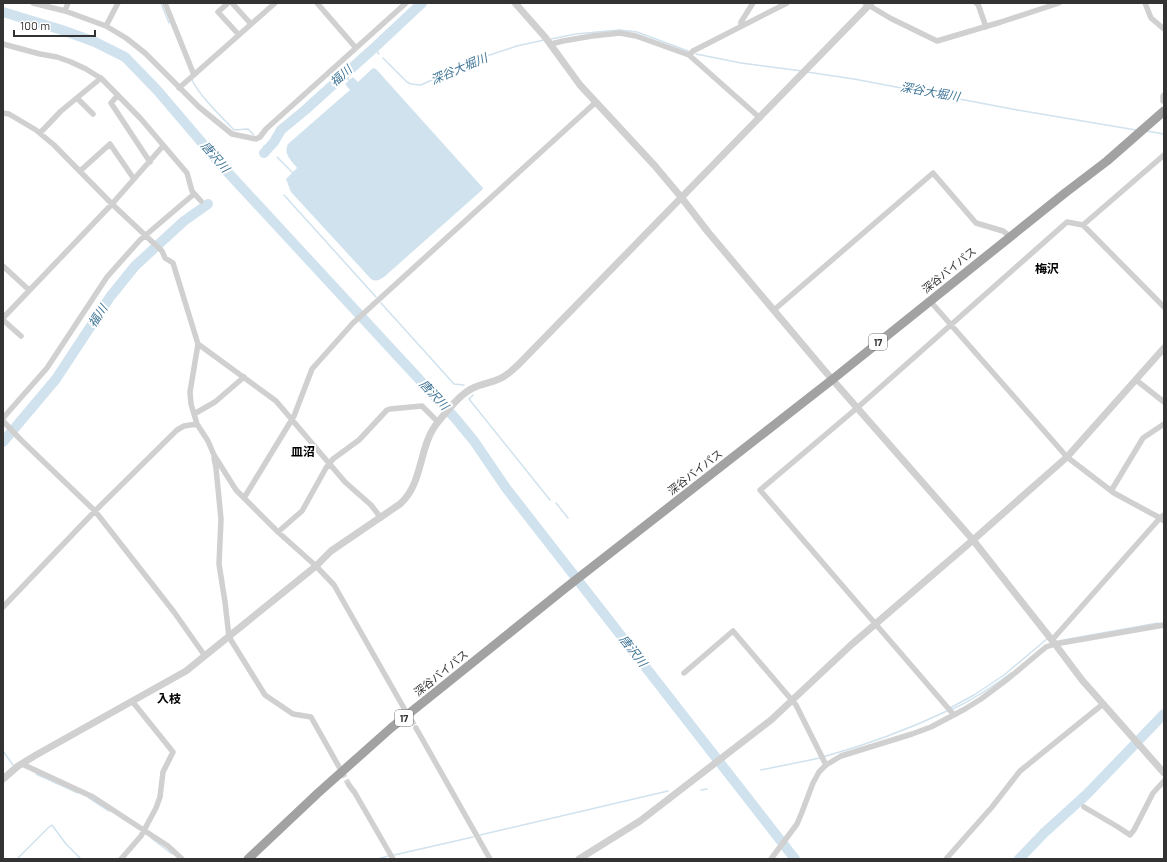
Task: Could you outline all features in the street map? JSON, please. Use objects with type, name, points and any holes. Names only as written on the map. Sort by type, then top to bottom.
[{"type":"highway","name":"深谷バイパス","points":[[248,859],[390,728],[1107,161],[1164,111]]},
{"type":"street","points":[[33,3],[65,11],[106,26],[126,38],[145,53],[199,107],[232,134],[256,139],[260,137],[266,129],[406,3]]},
{"type":"street","points":[[65,11],[68,3]]},
{"type":"street","points":[[106,26],[118,3]]},
{"type":"street","points":[[165,3],[194,75]]},
{"type":"street","points":[[228,3],[218,12],[238,35]]},
{"type":"street","points":[[232,3],[251,24]]},
{"type":"street","points":[[179,88],[275,3]]},
{"type":"street","points":[[317,3],[356,48]]},
{"type":"street","points":[[515,3],[551,44],[571,72],[596,102],[655,166],[708,232],[857,408],[973,540],[1054,642],[1082,680],[1164,773]]},
{"type":"street","points":[[741,26],[741,22],[753,3]]},
{"type":"street","points":[[689,55],[693,51],[787,3]]},
{"type":"street","points":[[976,3],[978,4],[986,27]]},
{"type":"street","points":[[3,779],[22,764],[186,671],[316,566],[331,551],[397,507],[407,498],[417,478],[429,437],[439,421],[456,401],[472,388],[500,379],[508,374],[760,118],[868,4],[890,18],[937,41],[986,27],[1059,3]]},
{"type":"street","points":[[1145,3],[1151,18],[1164,29]]},
{"type":"street","points":[[551,44],[592,36],[631,34],[689,55],[760,118]]},
{"type":"street","points":[[3,44],[57,57],[71,62],[101,78],[141,119],[187,173],[190,187],[201,201]]},
{"type":"street","points":[[40,134],[61,111],[101,78]]},
{"type":"street","points":[[118,95],[111,103],[150,162]]},
{"type":"street","points":[[77,98],[93,114]]},
{"type":"street","points":[[244,498],[292,419],[312,369],[353,323],[596,102]]},
{"type":"street","points":[[3,113],[9,114],[54,145],[112,204],[162,250],[165,258],[173,263],[198,344],[190,392],[191,404],[197,424],[236,490],[334,585],[405,710]]},
{"type":"street","points":[[80,171],[110,144],[134,179]]},
{"type":"street","points":[[21,336],[3,319],[112,204],[163,146]]},
{"type":"street","points":[[1083,225],[1164,155]]},
{"type":"street","points":[[774,310],[933,173],[976,223],[1004,231],[1011,236]]},
{"type":"street","points":[[194,194],[147,236],[140,240],[107,277],[47,368],[3,420],[21,440],[95,511],[174,612],[205,656]]},
{"type":"street","points":[[954,715],[760,490],[857,408],[1067,222],[1083,225],[1164,307]]},
{"type":"street","points":[[3,266],[29,290]]},
{"type":"street","points":[[771,859],[800,819],[815,779],[826,765],[841,756],[931,727],[982,699],[1054,642],[1163,518],[1111,491],[1067,457],[930,301]]},
{"type":"street","points":[[198,344],[276,401],[345,482],[371,505],[381,518]]},
{"type":"street","points":[[579,859],[640,821],[763,727],[851,644],[973,540],[1067,457],[1162,353]]},
{"type":"street","points":[[194,414],[215,402],[244,377]]},
{"type":"street","points":[[1136,380],[1164,402]]},
{"type":"street","points":[[278,532],[302,510],[333,459],[359,440],[387,410],[422,406],[439,421]]},
{"type":"street","points":[[3,607],[95,511],[177,430],[184,426],[197,424]]},
{"type":"street","points":[[1111,491],[1143,438],[1164,424]]},
{"type":"street","points":[[214,455],[221,519],[219,564],[229,637],[265,695],[293,714],[311,717],[338,765]]},
{"type":"street","points":[[1054,642],[1164,625]]},
{"type":"street","points":[[684,673],[733,632],[796,705],[826,765]]},
{"type":"street","points":[[120,859],[145,830],[158,804],[163,772],[173,752],[132,701]]},
{"type":"street","points":[[946,859],[992,807],[1020,771],[1103,704]]},
{"type":"street","points":[[416,728],[490,859]]},
{"type":"street","points":[[22,764],[93,797],[168,846],[182,859]]},
{"type":"street","points":[[1084,808],[1130,835],[1154,792],[1164,781]]},
{"type":"street","points":[[349,785],[392,859]]},
{"type":"water","points":[[373,68],[376,69],[483,188],[379,280],[371,279],[291,192],[286,179],[297,168],[287,154],[286,151],[288,144],[350,90],[345,84],[353,77],[358,82]]},
{"type":"waterway","points":[[161,3],[169,23]]},
{"type":"waterway","name":"福川","points":[[264,153],[274,142],[281,130],[374,48],[422,3]]},
{"type":"waterway","name":"唐沢川","points":[[3,12],[95,42],[125,57],[157,90],[221,165],[455,418],[474,441],[506,488],[795,859]]},
{"type":"waterway","name":"深谷大堀川","points":[[551,39],[576,34],[619,30],[637,32],[688,51]]},
{"type":"waterway","name":"深谷大堀川","points":[[383,58],[407,82],[421,85],[472,61],[517,46],[544,40]]},
{"type":"waterway","name":"深谷大堀川","points":[[374,48],[379,54]]},
{"type":"waterway","name":"深谷大堀川","points":[[696,54],[741,63],[802,71]]},
{"type":"waterway","name":"深谷大堀川","points":[[807,72],[854,79],[1012,109],[1136,130]]},
{"type":"waterway","points":[[344,75],[350,81]]},
{"type":"waterway","points":[[192,80],[206,100],[234,130],[248,129],[254,135]]},
{"type":"waterway","name":"深谷大堀川","points":[[1146,131],[1164,134]]},
{"type":"waterway","name":"福川","points":[[264,146],[271,151]]},
{"type":"waterway","points":[[277,157],[293,173]]},
{"type":"waterway","points":[[284,195],[376,297]]},
{"type":"waterway","name":"福川","points":[[3,442],[56,379],[110,297],[135,266],[184,221],[208,204]]},
{"type":"waterway","points":[[381,303],[454,384],[464,385]]},
{"type":"waterway","points":[[473,395],[469,399],[550,500]]},
{"type":"waterway","points":[[556,503],[568,518]]},
{"type":"waterway","points":[[1058,641],[1158,623]]},
{"type":"waterway","points":[[950,708],[974,695],[1004,675],[1048,638]]},
{"type":"waterway","points":[[951,710],[982,693],[1011,673]]},
{"type":"waterway","points":[[823,757],[886,737],[947,711]]},
{"type":"waterway","points":[[1019,859],[1044,833],[1087,794],[1164,714]]},
{"type":"waterway","points":[[3,751],[13,765]]},
{"type":"waterway","points":[[761,770],[820,758]]},
{"type":"waterway","points":[[36,774],[78,793]]},
{"type":"waterway","points":[[701,790],[707,789]]},
{"type":"waterway","points":[[480,835],[668,791]]},
{"type":"waterway","points":[[89,798],[109,811]]},
{"type":"waterway","points":[[17,859],[52,825],[66,844],[81,859]]},
{"type":"waterway","points":[[394,855],[473,837]]},
{"type":"waterway","points":[[151,838],[172,854]]},
{"type":"waterway","points":[[378,859],[388,856]]},
{"type":"tunnel","points":[[407,713],[416,728]]},
{"type":"tunnel","points":[[338,765],[349,785]]},
{"type":"district","name":"梅沢","points":[[1047,269]]},
{"type":"district","name":"皿沼","points":[[303,452]]},
{"type":"district","name":"入枝","points":[[169,699]]}]
